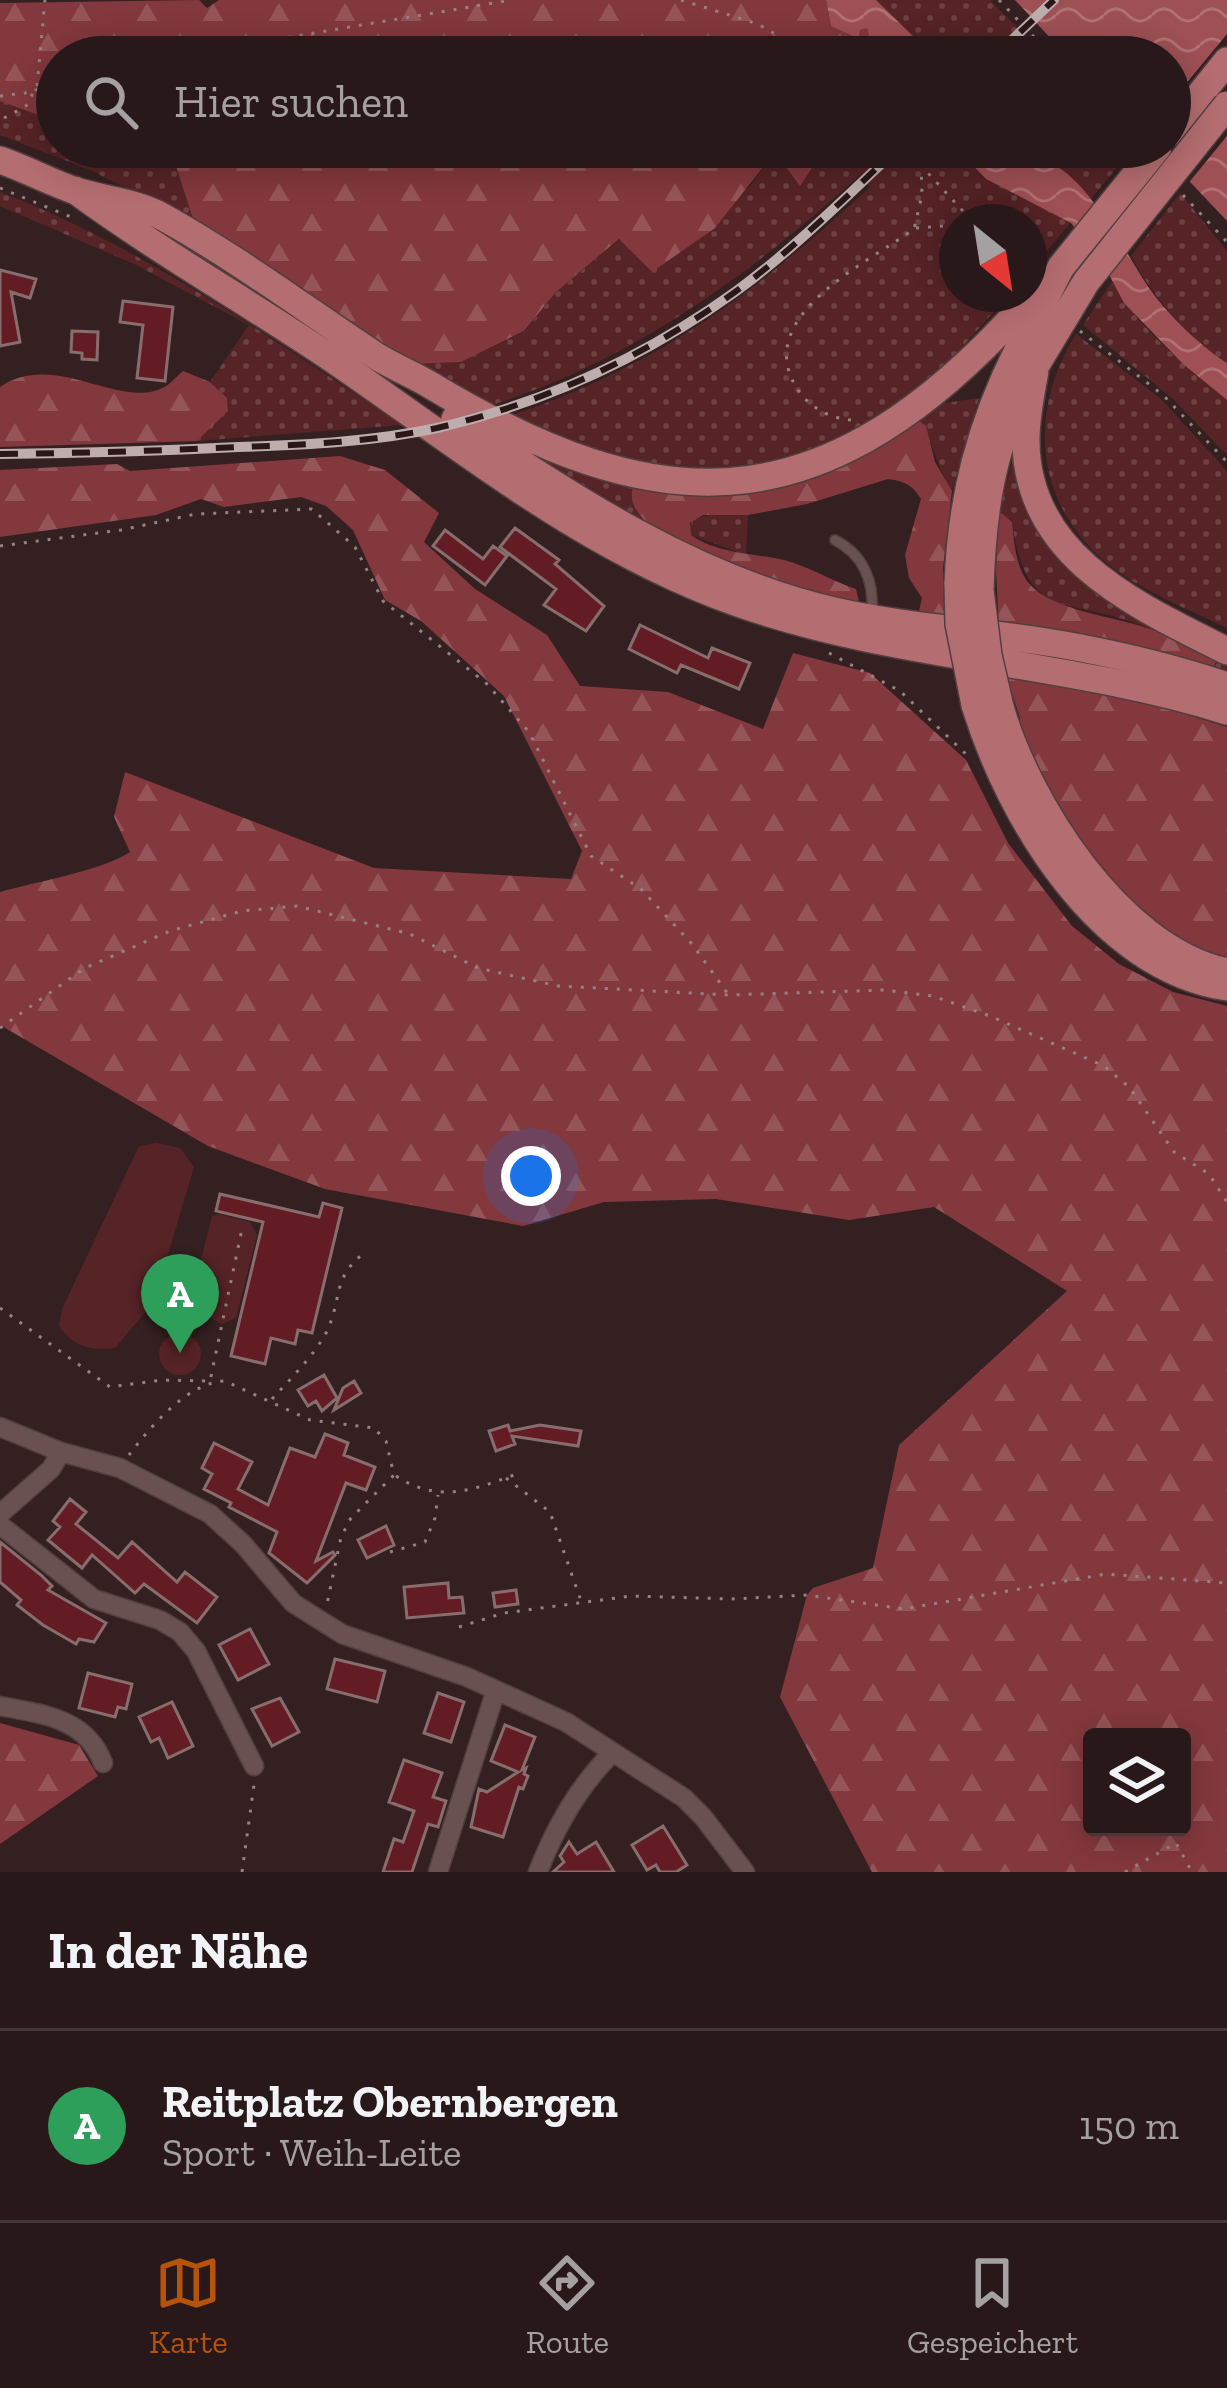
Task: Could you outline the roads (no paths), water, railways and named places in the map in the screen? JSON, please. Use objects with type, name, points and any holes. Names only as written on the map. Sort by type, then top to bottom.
[{"type":"main road","points":[[1191,106],[1227,62]]},
{"type":"main road","points":[[1191,150],[1227,105]]},
{"type":"main road","points":[[0,160],[162,217],[382,359],[506,428],[569,456],[635,476],[720,482],[802,468],[863,443],[942,389],[1019,347],[1086,282],[1177,168]]},
{"type":"main road","points":[[1141,168],[1061,267],[989,412],[971,465],[961,520],[969,587],[959,624],[987,706],[998,768],[1032,834],[1091,908],[1156,962],[1192,979],[1227,987]]},
{"type":"main road","points":[[75,190],[560,517],[683,581],[826,630],[1113,680],[1227,711]]},
{"type":"main road","points":[[1019,347],[1026,454],[1033,487],[1055,534],[1108,587],[1227,651]]},
{"type":"main road","points":[[382,359],[447,414],[598,513],[742,583],[872,618],[1058,644],[1175,668],[1227,686]]},
{"type":"main road","points":[[987,706],[1033,790],[1085,869],[1159,939],[1227,972]]},
{"type":"street","points":[[0,1427],[61,1452],[120,1468],[189,1501],[228,1528],[277,1587],[320,1622],[566,1722],[684,1798],[746,1872]]},
{"type":"street","points":[[0,1514],[36,1484],[61,1452]]},
{"type":"street","points":[[0,1525],[94,1599],[160,1620],[180,1632],[196,1651],[254,1766]]},
{"type":"street","points":[[438,1872],[496,1690]]},
{"type":"street","points":[[0,1706],[71,1724],[90,1737],[103,1763]]},
{"type":"street","points":[[538,1872],[589,1776],[612,1753]]},
{"type":"lane","points":[[836,540],[854,553],[870,578],[872,618]]},
{"type":"water","points":[[826,0],[876,0],[913,36],[869,36],[867,28],[854,36],[831,26]]},
{"type":"water","points":[[1015,0],[1227,0],[1227,221],[1177,168],[1191,168],[1191,36],[1048,36]]},
{"type":"water","points":[[975,168],[1059,168],[1077,183],[1159,301],[1227,363],[1227,400],[1183,364],[1124,303],[1105,267],[1071,223],[1047,211],[1047,204],[1034,204],[986,179]]},
{"type":"railway","points":[[1016,36],[1054,0]]},
{"type":"railway","points":[[0,454],[338,442],[477,418],[593,375],[666,337],[778,258],[877,168]]},
{"type":"place","name":"Reitplatz Obernbergen","points":[[180,1353]]}]
